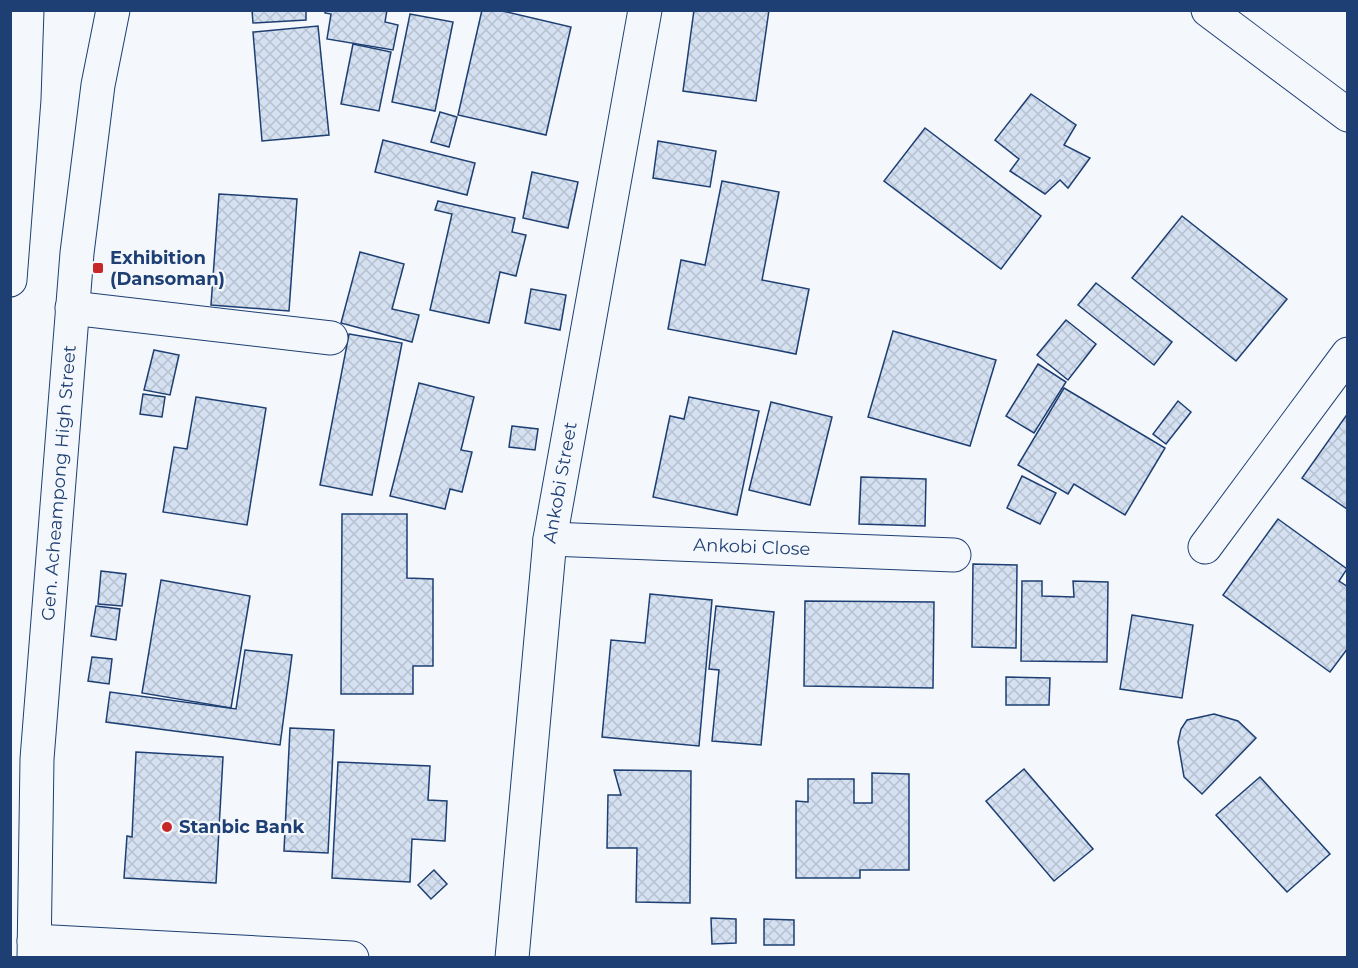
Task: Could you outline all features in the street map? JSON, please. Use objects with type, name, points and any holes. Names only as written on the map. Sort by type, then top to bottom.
[{"type":"street","points":[[10,280],[24,99],[27,10]]},
{"type":"street","name":"Gen. Acheampong High Street","points":[[34,949],[37,759],[72,308],[98,85],[113,10]]},
{"type":"street","name":"Ankobi Street","points":[[512,957],[550,539],[645,10]]},
{"type":"street","points":[[1208,10],[1347,114]]},
{"type":"street","points":[[72,308],[331,338]]},
{"type":"street","points":[[1205,547],[1347,354]]},
{"type":"street","name":"Ankobi Close","points":[[550,539],[954,555]]},
{"type":"street","points":[[34,949],[352,957]]},
{"type":"building","points":[[252,10],[306,10],[306,20],[253,23]]},
{"type":"building","points":[[326,10],[387,10],[385,22],[398,25],[393,50],[327,39],[331,14],[325,13]]},
{"type":"building","points":[[482,10],[498,10],[571,27],[546,135],[458,115]]},
{"type":"building","points":[[694,10],[769,10],[756,101],[683,91]]},
{"type":"building","points":[[410,14],[453,22],[435,111],[392,102]]},
{"type":"building","points":[[318,26],[329,135],[262,141],[253,32]]},
{"type":"building","points":[[353,44],[391,52],[379,111],[341,104]]},
{"type":"building","points":[[1031,94],[1076,125],[1064,145],[1090,158],[1068,188],[1060,180],[1045,194],[1010,171],[1019,159],[995,140]]},
{"type":"building","points":[[440,112],[457,117],[449,147],[431,142]]},
{"type":"building","points":[[925,128],[1041,216],[1001,269],[884,181]]},
{"type":"building","points":[[383,140],[475,163],[467,195],[375,172]]},
{"type":"building","points":[[658,141],[716,151],[710,187],[653,178]]},
{"type":"building","points":[[532,172],[578,182],[568,228],[523,218]]},
{"type":"building","points":[[722,181],[779,192],[762,280],[809,289],[796,354],[668,329],[681,260],[705,265]]},
{"type":"building","points":[[219,194],[297,199],[289,311],[211,305]]},
{"type":"building","points":[[438,201],[515,218],[512,232],[526,235],[516,276],[500,272],[489,323],[430,310],[452,214],[435,210]]},
{"type":"building","points":[[1182,216],[1287,299],[1236,361],[1132,278]]},
{"type":"building","points":[[360,252],[404,264],[392,309],[419,315],[412,342],[341,323]]},
{"type":"building","points":[[1096,283],[1172,342],[1154,365],[1078,305]]},
{"type":"building","points":[[531,289],[566,295],[560,330],[525,323]]},
{"type":"building","points":[[1066,320],[1096,344],[1068,380],[1037,355]]},
{"type":"building","points":[[893,331],[996,360],[970,446],[868,417]]},
{"type":"building","points":[[349,334],[402,343],[372,495],[320,485]]},
{"type":"building","points":[[154,350],[179,355],[170,395],[144,390]]},
{"type":"building","points":[[1038,364],[1066,382],[1034,433],[1006,416]]},
{"type":"building","points":[[419,383],[474,397],[461,450],[472,452],[462,492],[450,489],[445,509],[390,496]]},
{"type":"building","points":[[1064,388],[1165,448],[1125,515],[1074,484],[1068,494],[1018,465]]},
{"type":"building","points":[[143,394],[165,397],[162,417],[140,414]]},
{"type":"building","points":[[196,397],[266,408],[247,525],[163,512],[174,447],[187,449]]},
{"type":"building","points":[[689,397],[759,411],[737,515],[653,497],[670,416],[684,419]]},
{"type":"building","points":[[1178,401],[1191,412],[1166,444],[1153,434]]},
{"type":"building","points":[[771,402],[832,417],[810,505],[749,490]]},
{"type":"building","points":[[1348,413],[1348,509],[1347,509],[1302,478]]},
{"type":"building","points":[[512,426],[538,429],[535,450],[509,447]]},
{"type":"building","points":[[1022,476],[1056,493],[1040,524],[1007,508]]},
{"type":"building","points":[[861,477],[926,479],[925,526],[859,524]]},
{"type":"building","points":[[342,514],[407,514],[407,578],[433,579],[433,666],[413,666],[413,694],[341,694]]},
{"type":"building","points":[[1278,519],[1347,569],[1339,581],[1348,587],[1348,648],[1330,672],[1223,595]]},
{"type":"building","points":[[973,564],[1017,565],[1016,648],[972,647]]},
{"type":"building","points":[[101,571],[126,574],[122,606],[98,604]]},
{"type":"building","points":[[161,580],[250,596],[231,708],[142,693]]},
{"type":"building","points":[[1022,581],[1042,581],[1042,596],[1074,597],[1073,581],[1108,582],[1107,662],[1021,661]]},
{"type":"building","points":[[650,594],[712,600],[699,746],[602,737],[611,640],[645,643]]},
{"type":"building","points":[[805,601],[934,602],[933,688],[804,686]]},
{"type":"building","points":[[96,606],[120,609],[116,640],[91,636]]},
{"type":"building","points":[[716,606],[774,612],[761,745],[712,741],[719,670],[709,669]]},
{"type":"building","points":[[1132,615],[1193,625],[1182,698],[1120,689]]},
{"type":"building","points":[[245,650],[292,655],[280,745],[106,722],[110,692],[236,709]]},
{"type":"building","points":[[92,657],[112,659],[109,684],[88,681]]},
{"type":"building","points":[[1006,677],[1050,678],[1049,705],[1006,705]]},
{"type":"building","points":[[1214,714],[1238,721],[1256,738],[1202,794],[1184,777],[1178,742],[1181,729],[1187,720]]},
{"type":"building","points":[[290,728],[334,730],[328,853],[284,851]]},
{"type":"building","points":[[136,752],[223,757],[216,883],[124,878],[127,836],[132,837]]},
{"type":"building","points":[[338,762],[430,766],[428,800],[447,801],[445,841],[412,839],[410,882],[332,878]]},
{"type":"building","points":[[1024,769],[1093,849],[1054,881],[986,801]]},
{"type":"building","points":[[614,770],[691,771],[690,903],[636,902],[637,848],[607,848],[608,795],[621,795]]},
{"type":"building","points":[[872,773],[909,774],[909,870],[860,870],[860,878],[796,878],[796,801],[808,802],[808,779],[854,779],[854,803],[872,803]]},
{"type":"building","points":[[1260,777],[1330,854],[1287,892],[1216,815]]},
{"type":"building","points":[[434,870],[447,884],[431,899],[418,885]]},
{"type":"building","points":[[711,918],[736,919],[736,943],[712,944]]},
{"type":"building","points":[[764,919],[794,920],[794,945],[764,945]]},
{"type":"place","name":"Exhibition (Dansoman)","points":[[98,268]]},
{"type":"place","name":"Stanbic Bank","points":[[167,827]]}]
